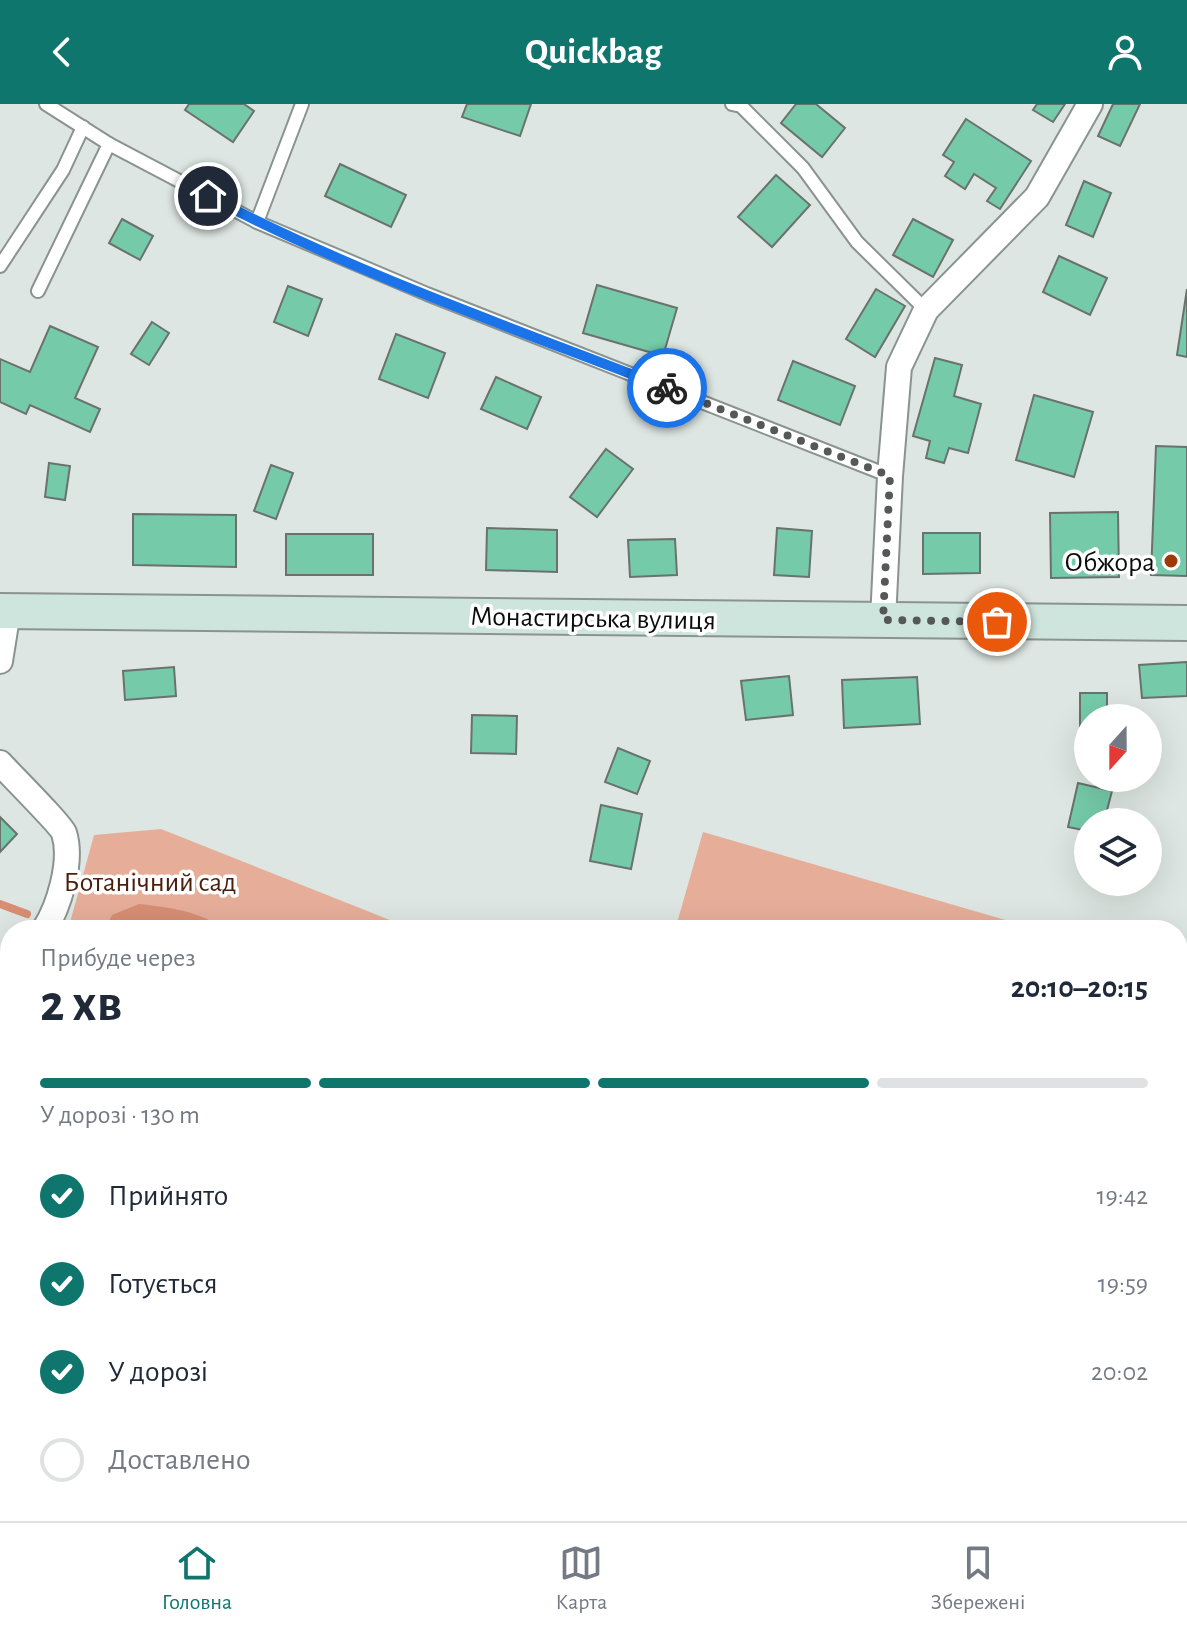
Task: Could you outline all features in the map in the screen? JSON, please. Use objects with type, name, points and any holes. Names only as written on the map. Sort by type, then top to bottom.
[{"type":"street","points":[[883,620],[899,367],[926,310],[1037,197],[1090,104]]},
{"type":"street","points":[[0,661],[4,611]]},
{"type":"street","name":"Монастирська вулиця","points":[[4,611],[1187,623]]},
{"type":"street","points":[[0,763],[63,832],[66,871],[51,920]]},
{"type":"lane","points":[[46,104],[109,144],[257,222],[441,300],[890,476]]},
{"type":"lane","points":[[257,222],[302,104]]},
{"type":"lane","points":[[732,104],[741,106],[803,168],[857,242],[926,310]]},
{"type":"lane","points":[[0,266],[63,170],[83,127]]},
{"type":"lane","points":[[38,291],[109,144]]},
{"type":"green space","name":"Ботанічний сад","points":[[161,829],[390,920],[71,920],[94,835]]},
{"type":"green space","points":[[703,832],[1006,920],[678,920]]},
{"type":"shaded area","points":[[139,904],[195,914],[208,920],[110,920],[112,915]]},
{"type":"building","points":[[189,104],[244,104],[254,111],[233,142],[185,110]]},
{"type":"building","points":[[467,104],[531,104],[520,136],[462,117]]},
{"type":"building","points":[[796,104],[816,104],[845,128],[822,157],[781,123]]},
{"type":"building","points":[[1037,104],[1065,104],[1053,122],[1033,110]]},
{"type":"building","points":[[1113,104],[1140,104],[1120,146],[1098,136]]},
{"type":"building","points":[[966,119],[1031,161],[1000,209],[987,201],[996,188],[974,174],[965,189],[945,176],[954,162],[943,155]]},
{"type":"building","points":[[340,164],[406,195],[391,227],[325,196]]},
{"type":"building","points":[[776,175],[810,205],[772,247],[738,217]]},
{"type":"building","points":[[1084,181],[1111,193],[1093,237],[1066,225]]},
{"type":"building","points":[[122,219],[153,236],[140,260],[109,243]]},
{"type":"building","points":[[913,219],[953,240],[933,277],[893,255]]},
{"type":"building","points":[[1059,256],[1107,278],[1090,315],[1043,292]]},
{"type":"building","points":[[597,285],[677,308],[663,356],[583,333]]},
{"type":"building","points":[[288,286],[322,299],[308,336],[274,322]]},
{"type":"building","points":[[876,289],[905,306],[875,357],[846,339]]},
{"type":"building","points":[[1187,289],[1187,357],[1177,355]]},
{"type":"building","points":[[152,322],[169,333],[149,365],[131,354]]},
{"type":"building","points":[[50,326],[98,347],[75,398],[100,409],[90,432],[30,405],[26,414],[0,402],[0,359],[30,372]]},
{"type":"building","points":[[396,334],[445,353],[428,398],[379,379]]},
{"type":"building","points":[[935,358],[962,365],[954,396],[981,404],[968,453],[949,448],[944,463],[926,458],[930,441],[913,436]]},
{"type":"building","points":[[793,361],[855,386],[840,425],[778,400]]},
{"type":"building","points":[[496,377],[541,397],[527,429],[481,409]]},
{"type":"building","points":[[1034,395],[1093,412],[1074,477],[1016,460]]},
{"type":"building","points":[[1156,446],[1187,447],[1187,576],[1151,575]]},
{"type":"building","points":[[606,449],[633,469],[597,517],[570,497]]},
{"type":"building","points":[[49,463],[70,466],[65,500],[45,497]]},
{"type":"building","points":[[271,465],[293,473],[276,519],[254,511]]},
{"type":"building","points":[[1118,512],[1119,577],[1051,578],[1050,513]]},
{"type":"building","points":[[133,514],[236,515],[236,567],[133,565]]},
{"type":"building","points":[[487,528],[557,530],[557,572],[486,570]]},
{"type":"building","points":[[777,528],[812,531],[809,577],[774,575]]},
{"type":"building","points":[[923,533],[980,533],[980,573],[923,574]]},
{"type":"building","points":[[286,534],[373,534],[373,575],[286,575]]},
{"type":"building","points":[[675,539],[677,575],[630,577],[628,540]]},
{"type":"building","points":[[1187,662],[1187,696],[1142,698],[1139,665]]},
{"type":"building","points":[[174,667],[176,696],[125,700],[123,671]]},
{"type":"building","points":[[789,676],[793,715],[746,720],[741,681]]},
{"type":"building","points":[[917,677],[920,724],[844,728],[842,680]]},
{"type":"building","points":[[1080,693],[1107,693],[1107,704],[1080,704]]},
{"type":"building","points":[[472,715],[517,716],[516,754],[471,753]]},
{"type":"building","points":[[618,748],[650,761],[637,794],[605,782]]},
{"type":"building","points":[[1076,792],[1112,792],[1108,808],[1074,808],[1074,828],[1068,827]]},
{"type":"building","points":[[601,805],[642,814],[631,869],[590,861]]},
{"type":"building","points":[[0,817],[17,834],[0,852]]},
{"type":"waterway","points":[[0,904],[27,914]]},
{"type":"way so far","points":[[667,388],[890,476],[883,620],[997,622]]},
{"type":"place","name":"Обжора","points":[[1171,561]]},
{"type":"route","points":[[208,196],[257,222],[427,294],[667,388]]}]
